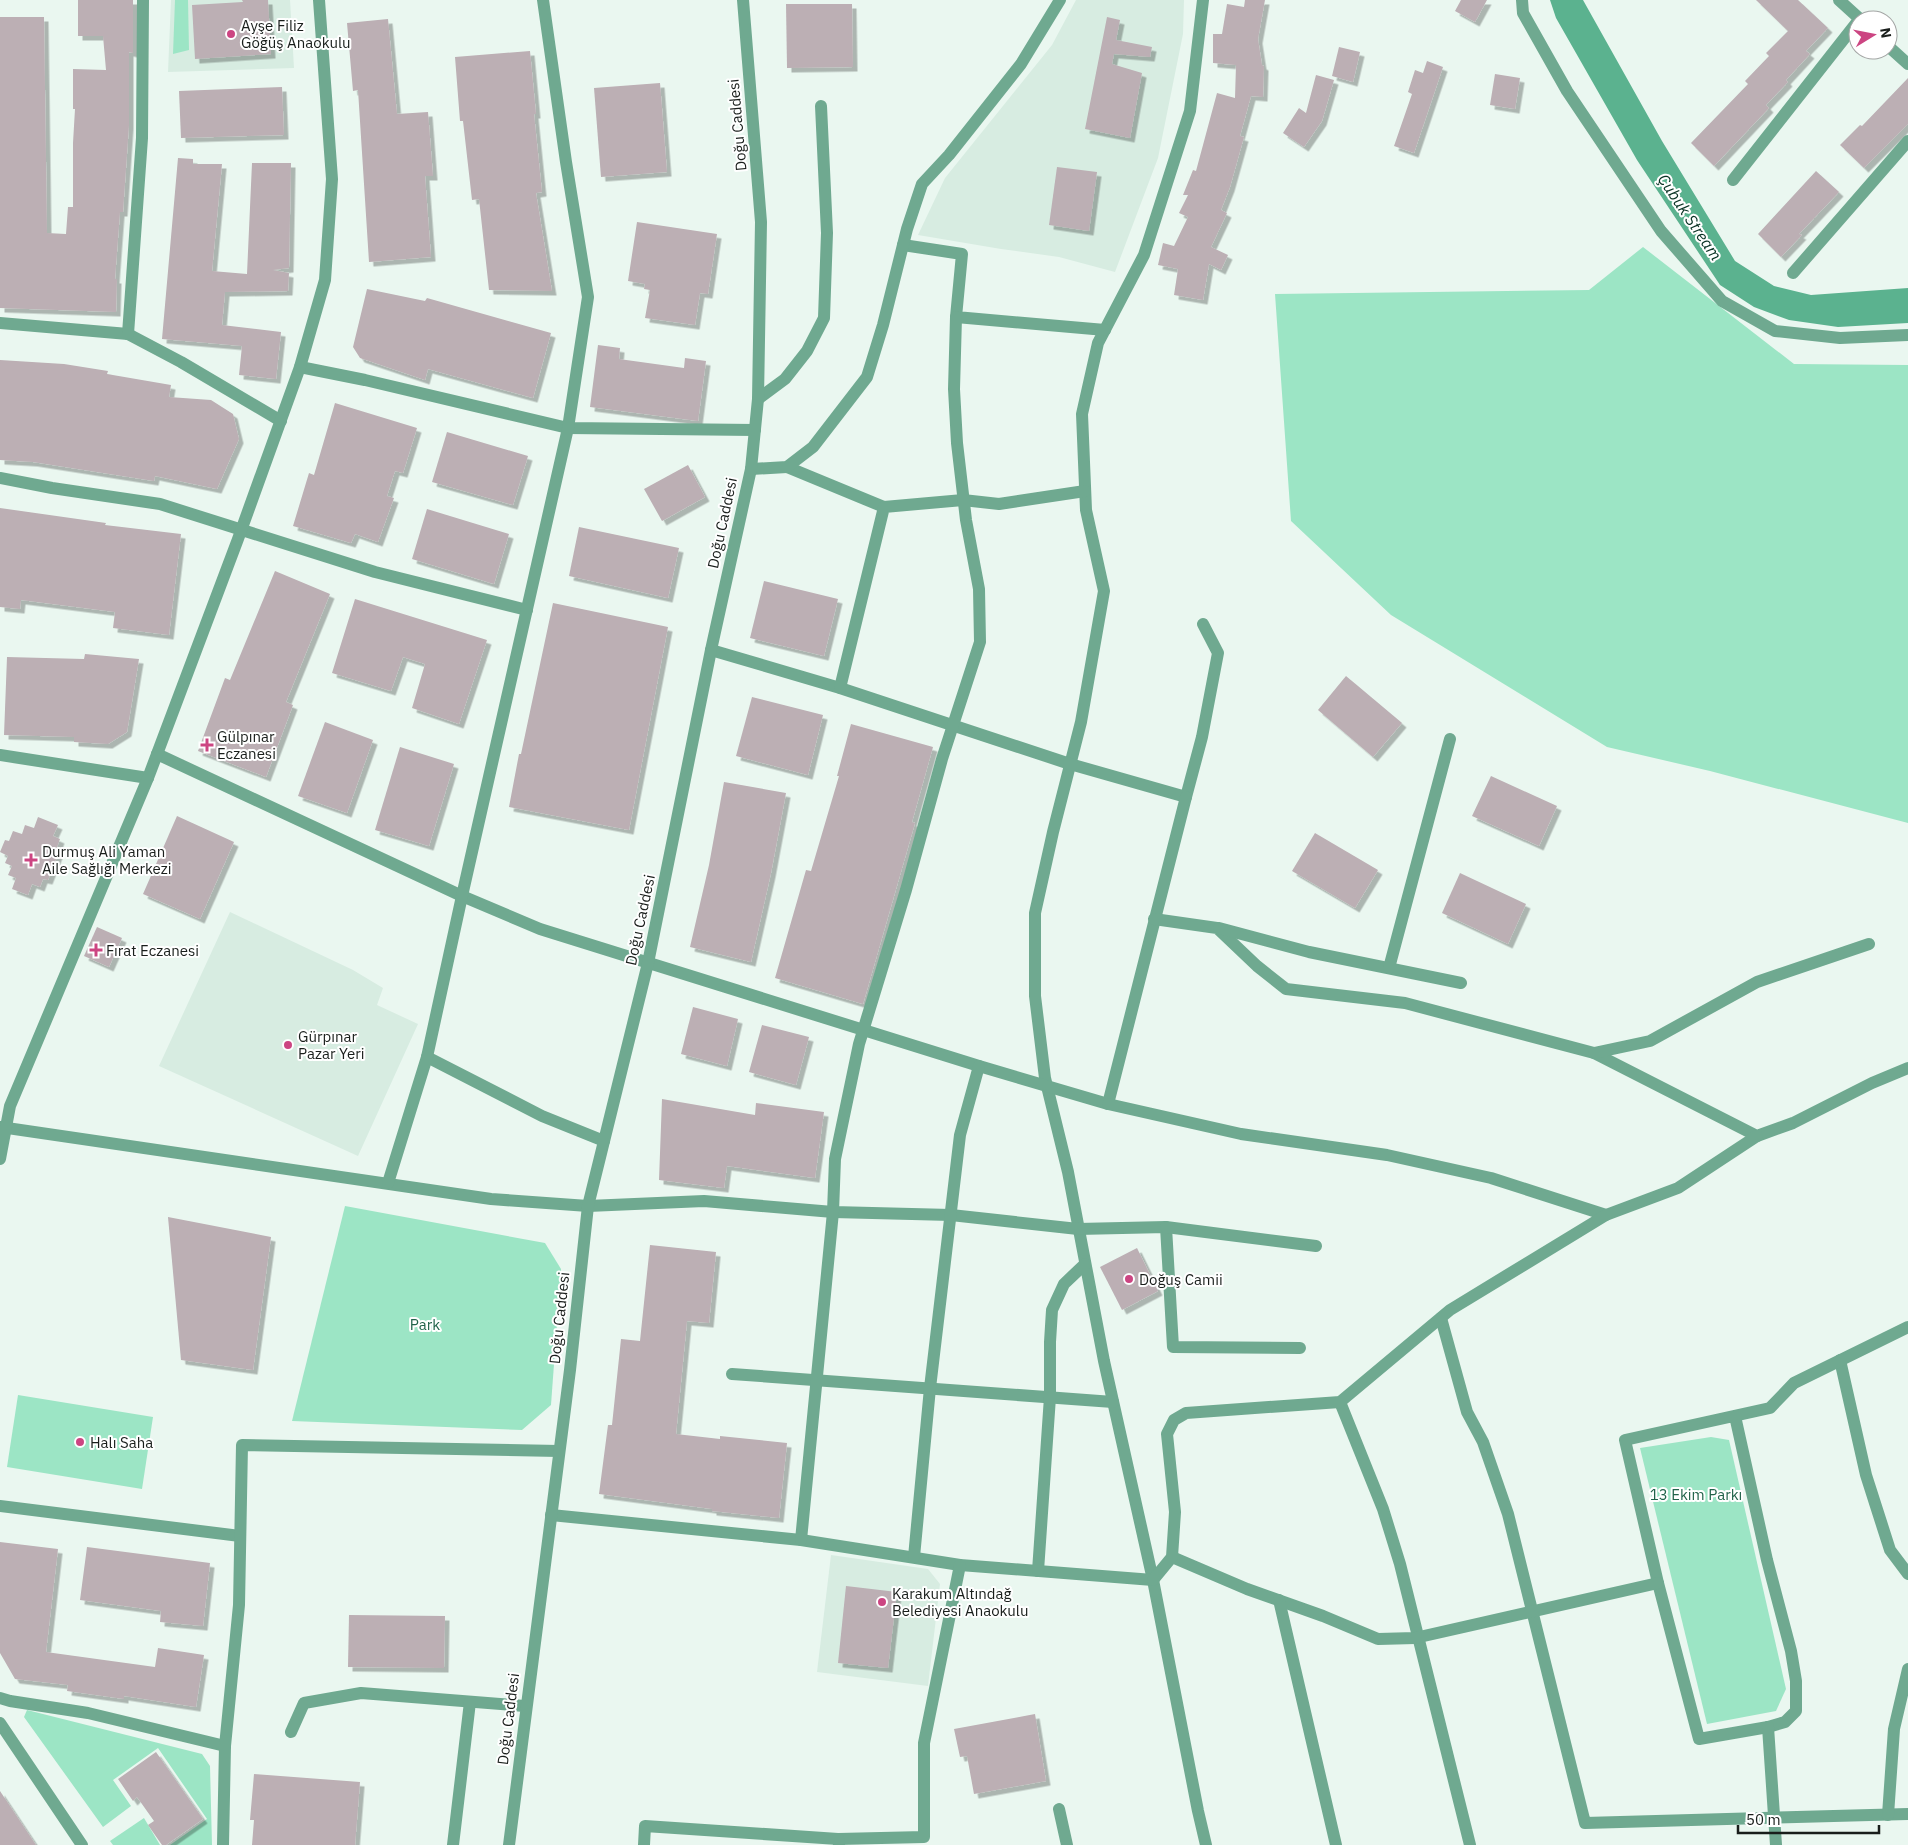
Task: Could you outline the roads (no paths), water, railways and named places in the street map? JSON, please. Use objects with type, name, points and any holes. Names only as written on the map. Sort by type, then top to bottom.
[{"type":"street","points":[[128,334],[142,138],[143,0]]},
{"type":"street","points":[[0,1159],[3,1127],[13,1098],[148,778],[300,368],[325,280],[332,179],[319,0]]},
{"type":"street","points":[[388,1184],[427,1057],[568,428],[588,298],[543,0]]},
{"type":"street","name":"Doğu Caddesi","points":[[509,1845],[525,1706],[570,1370],[588,1206],[648,963],[711,650],[751,470],[758,399],[761,222],[743,0]]},
{"type":"street","points":[[787,467],[813,447],[866,377],[882,325],[902,246],[922,184],[949,155],[1021,64],[1060,0]]},
{"type":"street","points":[[1203,0],[1190,111],[1144,255],[1098,343],[1082,414],[1086,510],[1104,591],[1081,722],[1035,913],[1035,996],[1047,1087],[1068,1172],[1113,1402],[1154,1580],[1206,1845]]},
{"type":"street","points":[[1522,0],[1523,13],[1567,91],[1661,231],[1722,301],[1775,330],[1840,338],[1908,335]]},
{"type":"street","points":[[1839,0],[1849,10]]},
{"type":"street","points":[[1733,180],[1848,34]]},
{"type":"street","points":[[1898,55],[1908,64]]},
{"type":"street","points":[[758,399],[785,379],[807,351],[824,318],[827,233],[821,106]]},
{"type":"street","points":[[1793,272],[1908,141]]},
{"type":"street","points":[[801,1540],[815,1380],[833,1212],[835,1159],[863,1030],[906,890],[942,759],[980,642],[979,589],[963,500],[954,389],[956,317],[962,254],[902,246]]},
{"type":"street","points":[[956,317],[1105,330]]},
{"type":"street","points":[[0,323],[128,334],[181,362],[280,421]]},
{"type":"street","points":[[300,368],[365,380],[568,428],[755,430]]},
{"type":"street","points":[[751,470],[787,467],[884,507],[963,500],[999,504],[1086,491]]},
{"type":"street","points":[[0,478],[52,488],[160,504],[376,572],[527,610]]},
{"type":"street","points":[[840,688],[884,507]]},
{"type":"street","points":[[1108,1104],[1154,918],[1202,737],[1218,654],[1203,624]]},
{"type":"street","points":[[711,650],[954,724],[1070,764],[1186,797]]},
{"type":"street","points":[[1389,968],[1450,739]]},
{"type":"street","points":[[157,754],[462,896],[540,929],[978,1066],[1108,1104],[1241,1134],[1387,1156],[1492,1178],[1606,1214]]},
{"type":"street","points":[[0,755],[148,778]]},
{"type":"street","points":[[1154,918],[1217,928],[1309,952],[1461,983]]},
{"type":"street","points":[[1217,928],[1257,966],[1286,989],[1405,1003],[1594,1053],[1757,1136]]},
{"type":"street","points":[[1594,1053],[1650,1041],[1757,982],[1869,944]]},
{"type":"street","points":[[427,1057],[542,1116],[604,1141]]},
{"type":"street","points":[[914,1557],[930,1388],[960,1135],[978,1066]]},
{"type":"street","points":[[1154,1580],[1172,1557],[1175,1512],[1167,1434],[1174,1420],[1186,1413],[1340,1402],[1450,1310],[1606,1214],[1678,1188],[1757,1136],[1793,1123],[1872,1083],[1908,1068]]},
{"type":"street","points":[[3,1127],[491,1199],[588,1206],[704,1201],[833,1212],[951,1215],[1078,1229],[1166,1228],[1316,1246]]},
{"type":"street","points":[[1166,1228],[1173,1346],[1300,1348]]},
{"type":"street","points":[[1038,1571],[1050,1397],[1052,1310],[1064,1284],[1085,1264]]},
{"type":"street","points":[[1441,1318],[1467,1412],[1484,1442],[1508,1514],[1585,1824],[1908,1814]]},
{"type":"street","points":[[1735,1416],[1767,1560],[1791,1651],[1796,1681],[1796,1711],[1785,1722],[1768,1727],[1699,1739],[1658,1582],[1625,1440],[1770,1408],[1794,1383],[1908,1327]]},
{"type":"street","points":[[1840,1360],[1866,1475],[1890,1550],[1908,1574]]},
{"type":"street","points":[[732,1374],[1113,1402]]},
{"type":"street","points":[[1340,1402],[1383,1509],[1400,1564],[1470,1845]]},
{"type":"street","points":[[223,1845],[225,1746],[239,1605],[242,1445],[559,1451]]},
{"type":"street","points":[[0,1506],[240,1536]]},
{"type":"street","points":[[551,1516],[801,1540],[960,1565],[1154,1580]]},
{"type":"street","points":[[1172,1557],[1247,1589],[1323,1616],[1378,1639],[1419,1637],[1658,1582]]},
{"type":"street","points":[[644,1845],[645,1826],[839,1842],[925,1841],[924,1743],[960,1565]]},
{"type":"street","points":[[1278,1600],[1336,1845]]},
{"type":"street","points":[[1888,1815],[1894,1729],[1908,1669]]},
{"type":"street","points":[[291,1732],[304,1703],[361,1693],[525,1706]]},
{"type":"street","points":[[0,1698],[88,1713],[225,1746]]},
{"type":"street","points":[[453,1845],[470,1702]]},
{"type":"street","points":[[0,1723],[82,1845]]},
{"type":"street","points":[[1768,1727],[1776,1845]]},
{"type":"street","points":[[1059,1809],[1067,1845]]},
{"type":"water","name":"Çubuk Stream","points":[[1550,0],[1583,0],[1662,141],[1735,261],[1774,286],[1811,295],[1908,288],[1908,323],[1838,327],[1789,320],[1754,307],[1720,285],[1637,160],[1556,18]]},
{"type":"place","name":"Ayşe Filiz Göğüş Anaokulu","points":[[231,34]]},
{"type":"place","name":"Gülpınar Eczanesi","points":[[207,745]]},
{"type":"place","name":"Durmuş Ali Yaman Aile Sağlığı Merkezi","points":[[31,860]]},
{"type":"place","name":"Fırat Eczanesi","points":[[96,950]]},
{"type":"place","name":"Gürpınar Pazar Yeri","points":[[288,1045]]},
{"type":"place","name":"Doğuş Camii","points":[[1129,1279]]},
{"type":"place","name":"Halı Saha","points":[[80,1442]]},
{"type":"place","name":"Karakum Altındağ Belediyesi Anaokulu","points":[[882,1602]]},
{"type":"park label","name":"Park","points":[[425,1324]]},
{"type":"park label","name":"13 Ekim Parkı","points":[[1696,1494]]}]
